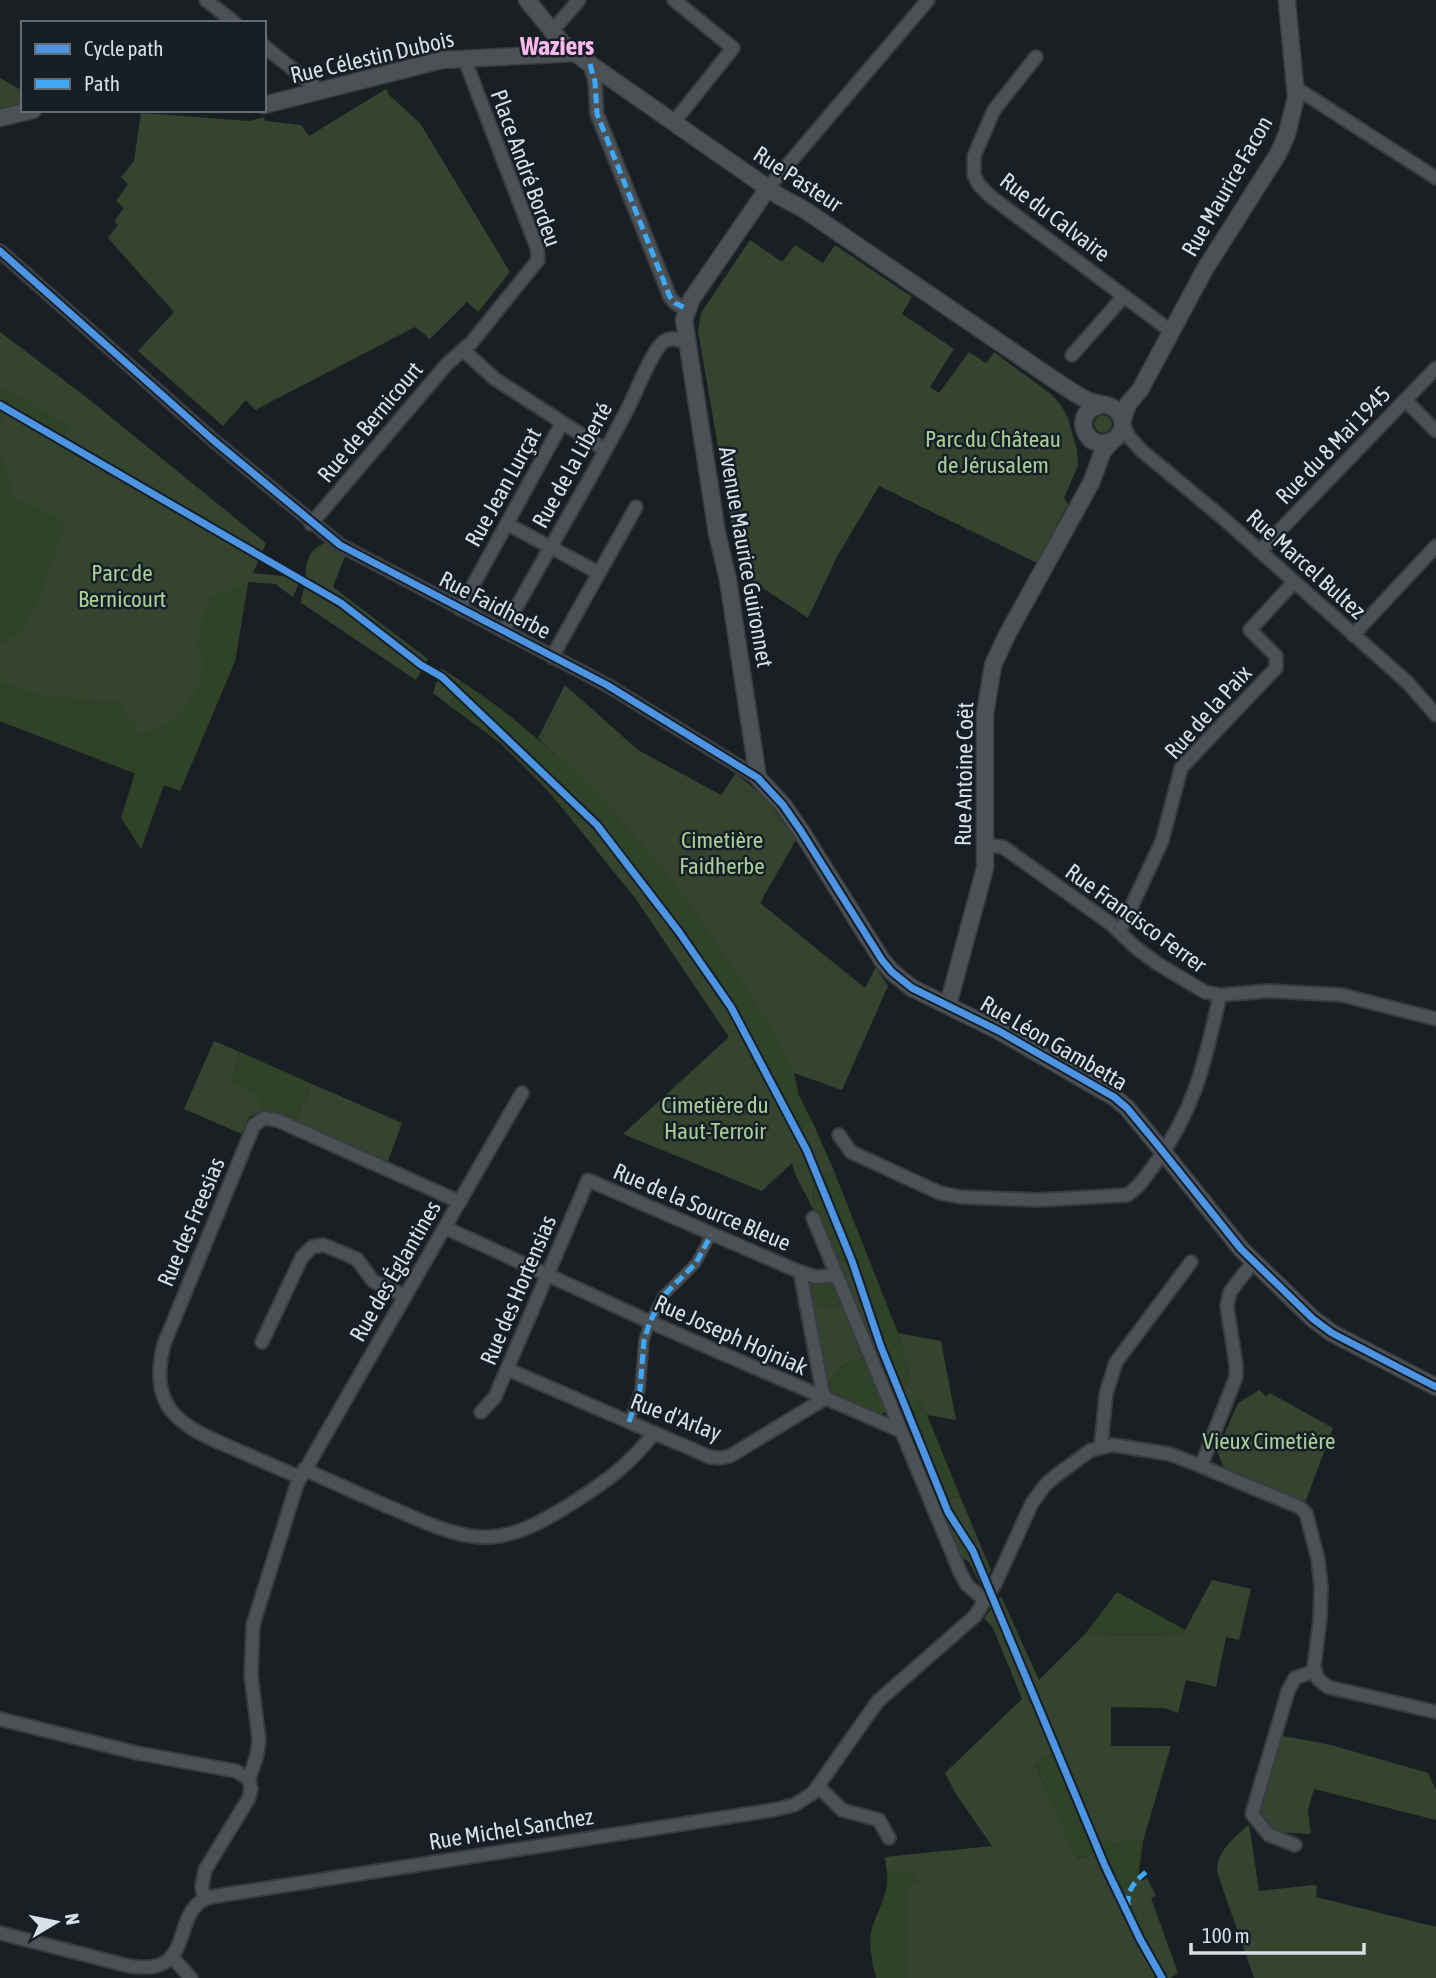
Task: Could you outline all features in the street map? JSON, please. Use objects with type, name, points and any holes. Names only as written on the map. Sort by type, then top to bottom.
[{"type":"street","points":[[206,0],[232,21]]},
{"type":"street","name":"Rue Pasteur","points":[[527,0],[574,53],[768,188],[805,210],[1056,381],[1088,401],[1103,405]]},
{"type":"street","points":[[552,31],[579,0]]},
{"type":"street","points":[[674,0],[733,48],[674,122]]},
{"type":"street","points":[[590,64],[595,82],[597,114],[671,299],[687,309],[768,188],[928,0]]},
{"type":"street","name":"Rue Maurice Facon","points":[[1122,422],[1128,404],[1138,393],[1220,244],[1283,144],[1294,114],[1296,89],[1287,1]]},
{"type":"street","points":[[266,48],[320,91]]},
{"type":"street","name":"Rue Célestin Dubois","points":[[266,104],[431,62],[574,53]]},
{"type":"street","name":"Rue du Calvaire","points":[[1036,57],[990,117],[974,156],[974,175],[990,196],[1172,332]]},
{"type":"street","name":"Place André Bordeu","points":[[463,350],[537,263],[539,257],[464,58]]},
{"type":"street","points":[[1296,89],[1436,178]]},
{"type":"street","points":[[0,118],[25,112]]},
{"type":"street","name":"Rue Faidherbe","points":[[0,251],[193,423],[311,524],[355,555],[607,685],[758,778],[783,805],[801,831],[886,966],[912,988],[948,1005]]},
{"type":"street","points":[[1072,355],[1124,296]]},
{"type":"street","name":"Avenue Maurice Guironnet","points":[[687,309],[684,320],[687,344],[728,580],[758,778]]},
{"type":"street","name":"Rue de la Liberté","points":[[503,631],[605,450],[658,348],[671,339],[687,344]]},
{"type":"street","points":[[463,350],[487,373],[605,450]]},
{"type":"street","name":"Rue de Bernicourt","points":[[311,524],[447,364],[463,350]]},
{"type":"street","name":"Rue du 8 Mai 1945","points":[[1260,551],[1436,368]]},
{"type":"street","name":"Rue Maurice Facon","points":[[1103,405],[1128,396],[1145,380]]},
{"type":"street","name":"Rue Pasteur","points":[[1056,381],[1078,403],[1083,420]]},
{"type":"street","points":[[1405,401],[1436,431]]},
{"type":"street","points":[[1103,405],[1117,410],[1122,422],[1121,433],[1112,442],[1100,444],[1091,440],[1084,430],[1083,420],[1089,410],[1103,405]]},
{"type":"street","name":"Rue Marcel Bultez","points":[[1122,422],[1129,437],[1142,451],[1260,551],[1408,683],[1436,715]]},
{"type":"street","name":"Rue Jean Lurçat","points":[[460,609],[562,423]]},
{"type":"street","name":"Rue Marcel Bultez","points":[[1112,442],[1125,442],[1142,451]]},
{"type":"street","name":"Rue Antoine Coët","points":[[948,1005],[984,876],[985,714],[993,665],[1091,482],[1103,451],[1112,442]]},
{"type":"street","points":[[552,657],[636,507]]},
{"type":"street","points":[[507,524],[599,573]]},
{"type":"street","points":[[1353,635],[1436,546]]},
{"type":"street","name":"Rue de la Paix","points":[[1120,930],[1162,841],[1181,768],[1276,668],[1276,656],[1251,630],[1294,582]]},
{"type":"street","name":"Rue Francisco Ferrer","points":[[985,845],[1003,847],[1120,930],[1135,947],[1199,990],[1220,995],[1260,991],[1342,995],[1436,1019]]},
{"type":"street","points":[[839,1135],[851,1152],[940,1193],[961,1197],[1040,1200],[1131,1193],[1163,1152],[1194,1096],[1220,995]]},
{"type":"street","name":"Rue Léon Gambetta","points":[[948,1005],[1114,1097],[1127,1108],[1253,1262],[1326,1329],[1436,1387]]},
{"type":"street","name":"Rue des Églantines","points":[[204,1899],[203,1874],[249,1798],[251,1788],[248,1779],[257,1755],[259,1740],[251,1675],[253,1625],[259,1598],[301,1473],[446,1228],[522,1093]]},
{"type":"street","name":"Rue des Freesias","points":[[460,1202],[272,1119],[260,1120],[254,1125],[164,1344],[159,1364],[160,1383],[169,1408],[192,1430],[445,1531],[472,1537],[498,1536],[537,1524],[611,1478],[639,1452],[654,1433]]},
{"type":"street","name":"Rue de la Source Bleue","points":[[588,1180],[800,1272],[816,1277],[836,1275]]},
{"type":"street","name":"Rue des Hortensias","points":[[481,1412],[492,1402],[588,1180]]},
{"type":"street","points":[[813,1218],[960,1572],[967,1585],[986,1601]]},
{"type":"street","name":"Rue Joseph Hojniak","points":[[446,1228],[650,1322],[899,1430]]},
{"type":"street","points":[[629,1422],[640,1390],[643,1340],[650,1322],[663,1296],[696,1263],[711,1235]]},
{"type":"street","points":[[262,1342],[302,1257],[312,1247],[324,1245],[357,1259],[373,1281],[405,1296]]},
{"type":"street","points":[[1191,1262],[1115,1362],[1105,1394],[1101,1446],[1113,1445],[1170,1454],[1298,1507],[1306,1513],[1320,1577],[1321,1608],[1315,1671],[1321,1683],[1328,1687],[1436,1713]]},
{"type":"street","points":[[1201,1466],[1236,1377],[1228,1296],[1253,1262]]},
{"type":"street","name":"Rue de la Source Bleue","points":[[800,1272],[824,1399]]},
{"type":"street","name":"Rue d'Arlay","points":[[507,1368],[710,1457],[725,1458],[824,1399]]},
{"type":"street","name":"Rue Michel Sanchez","points":[[204,1899],[773,1810],[801,1802],[818,1786],[878,1701],[963,1629],[986,1601],[1036,1497],[1058,1474],[1086,1453],[1101,1446]]},
{"type":"street","points":[[1295,1845],[1269,1835],[1252,1814],[1274,1735],[1293,1681],[1315,1671]]},
{"type":"street","points":[[0,1719],[137,1753],[236,1771],[248,1779]]},
{"type":"street","points":[[818,1786],[842,1811],[879,1820],[889,1838]]},
{"type":"street","points":[[0,1933],[136,1967],[155,1966],[172,1957],[179,1948],[191,1912],[204,1899]]},
{"type":"street","points":[[172,1957],[191,1978]]},
{"type":"green space","points":[[0,78],[21,90],[21,104],[0,109]]},
{"type":"green space","points":[[386,89],[389,95],[420,123],[510,272],[478,312],[467,302],[430,339],[415,327],[255,410],[246,400],[223,426],[138,351],[174,312],[108,238],[118,225],[114,221],[124,208],[116,201],[128,184],[121,177],[134,161],[141,113],[249,121],[264,117],[265,121],[301,125],[309,136]]},
{"type":"green space","name":"Parc du Château de Jérusalem","points":[[750,240],[782,262],[795,245],[823,263],[835,245],[912,297],[902,314],[954,349],[930,387],[939,393],[969,352],[986,363],[994,352],[1051,394],[1061,405],[1068,418],[1077,450],[1078,466],[1064,498],[1068,504],[1037,563],[879,486],[838,555],[808,618],[740,573],[698,331],[701,313]]},
{"type":"green space","name":"Parc de Bernicourt","points":[[0,332],[86,397],[266,543],[253,573],[301,578],[293,597],[275,584],[248,582],[235,661],[180,791],[0,721]]},
{"type":"green space","points":[[0,386],[70,426],[64,438],[5,404],[0,433]]},
{"type":"green space","points":[[1099,415],[1107,415],[1112,424],[1110,431],[1099,433],[1094,428],[1094,420]]},
{"type":"green space","points":[[0,446],[13,497],[66,521],[38,602],[22,630],[0,645]]},
{"type":"green space","points":[[327,542],[345,556],[333,587],[428,659],[416,680],[300,602],[308,559],[312,552]]},
{"type":"green space","points":[[248,582],[235,661],[180,791],[164,785],[141,849],[121,818],[135,773],[0,721],[0,681],[42,696],[119,702],[140,734],[164,726],[185,708],[200,684],[204,659],[197,642],[208,600]]},
{"type":"green space","points":[[441,668],[461,681],[450,706],[433,693]]},
{"type":"green space","points":[[461,681],[502,710],[577,775],[612,811],[677,888],[773,1032],[793,1071],[798,1092],[812,1121],[797,1128],[733,1006],[670,917],[599,825],[568,815],[500,743],[450,706]]},
{"type":"green space","name":"Cimetière Faidherbe","points":[[565,685],[638,750],[721,795],[736,773],[767,800],[796,840],[760,903],[865,988],[876,967],[888,986],[842,1090],[794,1073],[732,967],[661,868],[590,788],[538,738]]},
{"type":"green space","name":"Cimetière du Haut-Terroir","points":[[568,815],[599,825],[670,917],[733,1006],[797,1127],[812,1121],[834,1171],[813,1187],[814,1211],[792,1163],[762,1191],[623,1134],[729,1037],[635,898]]},
{"type":"green space","points":[[214,1041],[240,1052],[233,1081],[259,1096],[263,1110],[249,1117],[242,1134],[184,1109]]},
{"type":"green space","points":[[240,1052],[312,1084],[294,1121],[263,1110],[258,1096],[233,1081]]},
{"type":"green space","points":[[312,1084],[402,1123],[388,1161],[294,1121]]},
{"type":"green space","points":[[834,1171],[898,1333],[910,1378],[902,1390],[858,1271],[832,1252],[814,1211],[813,1187]]},
{"type":"green space","points":[[832,1252],[858,1271],[902,1389],[910,1378],[898,1333],[941,1341],[956,1420],[927,1415],[918,1400],[946,1500],[960,1496],[991,1570],[982,1588],[969,1562],[957,1555]]},
{"type":"green space","points":[[806,1279],[833,1279],[843,1304],[831,1308],[811,1303]]},
{"type":"green space","points":[[811,1303],[831,1308],[843,1304],[865,1358],[845,1364],[826,1383]]},
{"type":"green space","points":[[865,1358],[887,1410],[881,1415],[828,1391],[826,1383],[845,1364]]},
{"type":"green space","name":"Vieux Cimetière","points":[[1259,1390],[1266,1396],[1270,1393],[1333,1428],[1305,1503],[1224,1468],[1217,1451],[1238,1403]]},
{"type":"green space","points":[[918,1400],[927,1415],[960,1496],[945,1500],[909,1409]]},
{"type":"green space","points":[[1212,1580],[1251,1589],[1239,1640],[1226,1637],[1216,1687],[1186,1680],[1178,1713],[1164,1708],[1111,1707],[1111,1746],[1171,1746],[1143,1841],[1112,1844],[1105,1839],[1128,1889],[1139,1871],[1141,1881],[1147,1878],[1156,1896],[1151,1898],[1178,1973],[1171,1978],[908,1978],[908,1883],[917,1882],[912,1873],[887,1874],[885,1857],[992,1846],[956,1794],[945,1773],[1022,1699],[993,1628],[984,1618],[1001,1596],[1039,1680],[1085,1634],[1177,1635],[1185,1630]],"holes":[[[1054,1753],[1096,1853],[1077,1859],[1035,1764]]]},
{"type":"green space","points":[[1117,1592],[1185,1630],[1177,1635],[1085,1634]]},
{"type":"green space","points":[[1278,1735],[1331,1745],[1428,1773],[1436,1790],[1436,1820],[1314,1789],[1308,1810],[1311,1834],[1273,1832],[1257,1812]]},
{"type":"green space","points":[[1055,1753],[1097,1853],[1076,1859],[1035,1763]]},
{"type":"green space","points":[[1249,1824],[1259,1891],[1313,1885],[1317,1886],[1316,1897],[1436,1927],[1436,1978],[1254,1978],[1217,1872],[1223,1850]]},
{"type":"green space","points":[[1105,1838],[1112,1844],[1143,1841],[1139,1871],[1128,1889],[1119,1891],[1101,1851]]},
{"type":"green space","points":[[912,1873],[918,1882],[908,1884],[908,1978],[876,1978],[870,1940],[885,1895],[887,1874]]},
{"type":"marked path","points":[[590,64],[595,82],[597,114],[670,297],[687,309]]},
{"type":"marked path","points":[[629,1422],[640,1390],[644,1340],[650,1322],[663,1296],[696,1263],[711,1235]]},
{"type":"marked path","points":[[1128,1906],[1132,1887],[1146,1872]]},
{"type":"cycle path","points":[[0,251],[213,440],[340,545],[607,685],[758,778],[783,805],[801,831],[892,972],[912,988],[999,1031],[1114,1097],[1127,1108],[1241,1249],[1313,1319],[1332,1333],[1436,1387]]},
{"type":"cycle path","points":[[0,405],[341,603],[421,665],[442,677],[597,825],[679,932],[731,1007],[807,1151],[852,1261],[881,1347],[948,1512],[973,1551],[1105,1866],[1162,1978]]},
{"type":"district","name":"Waziers","points":[[557,46]]}]
